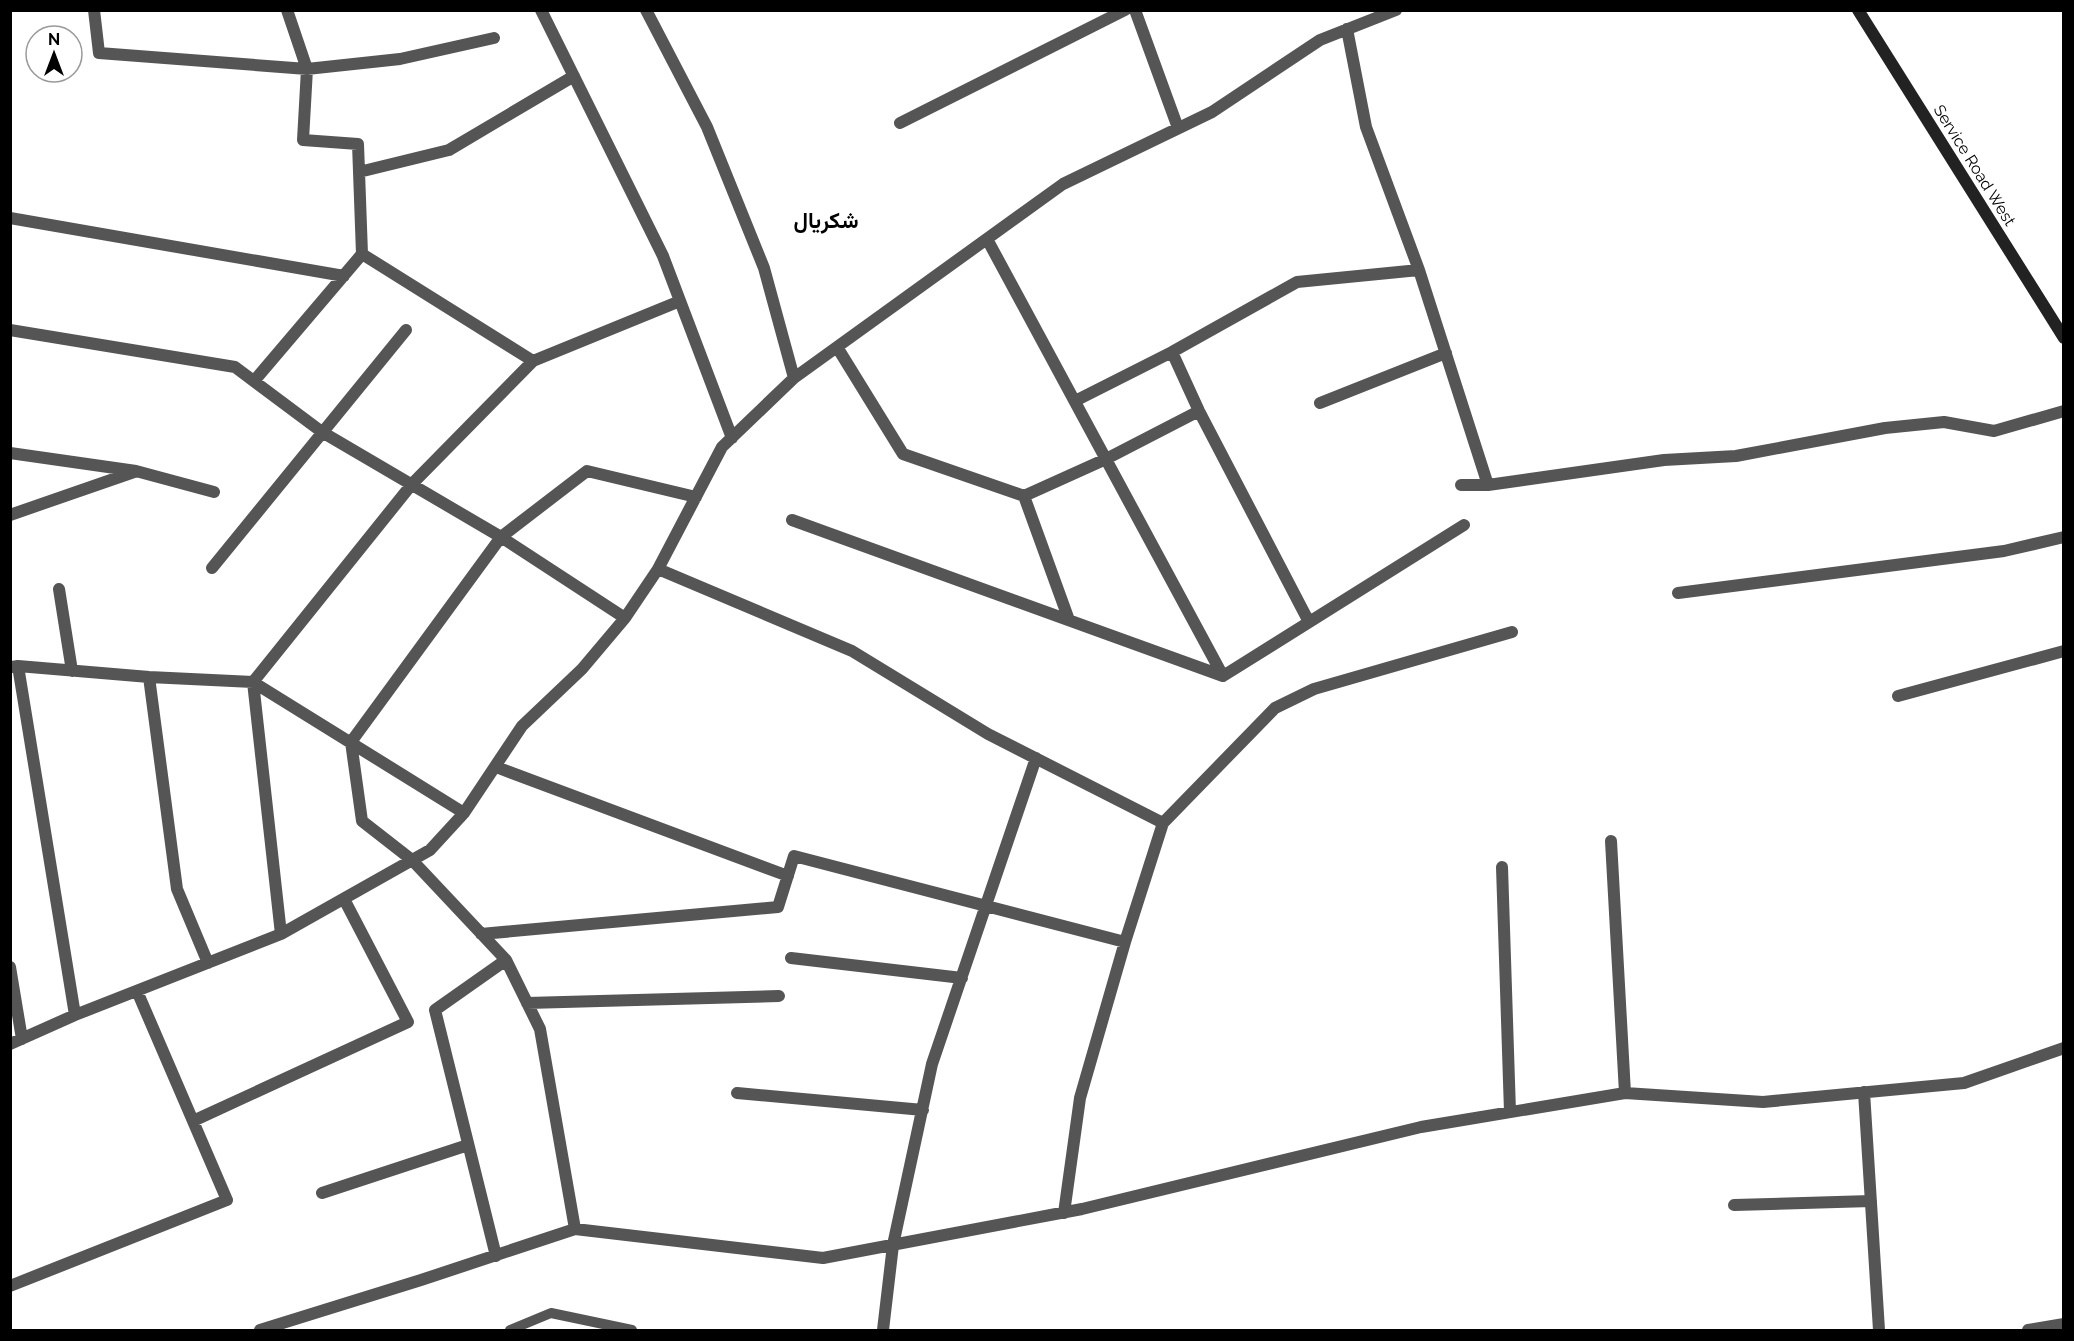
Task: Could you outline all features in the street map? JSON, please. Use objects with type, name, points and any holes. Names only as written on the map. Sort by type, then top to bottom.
[{"type":"street","points":[[94,10],[99,53],[307,69],[400,59],[494,38]]},
{"type":"street","points":[[254,381],[362,254],[357,144],[303,140],[307,69],[287,10]]},
{"type":"street","points":[[541,10],[663,256],[732,438]]},
{"type":"street","points":[[646,10],[712,138],[764,268],[794,378]]},
{"type":"street","points":[[900,123],[1125,10]]},
{"type":"street","points":[[1135,10],[1178,128]]},
{"type":"street","points":[[10,967],[16,1041],[75,1015],[281,934],[430,850],[464,813],[522,726],[582,669],[625,618],[658,569],[722,447],[794,378],[1063,184],[1212,112],[1320,40],[1396,10]]},
{"type":"street","name":"Service Road West","points":[[1858,10],[2064,338]]},
{"type":"street","points":[[1347,29],[1366,127],[1419,270],[1488,485]]},
{"type":"street","points":[[359,172],[449,150],[574,76]]},
{"type":"street","points":[[10,218],[344,276]]},
{"type":"street","points":[[987,239],[1223,676]]},
{"type":"street","points":[[362,254],[533,361]]},
{"type":"street","points":[[1075,401],[1172,352],[1297,282],[1419,270]]},
{"type":"street","points":[[281,934],[253,682],[412,484],[533,361],[680,301]]},
{"type":"street","points":[[10,330],[235,367],[322,432],[501,537],[625,618]]},
{"type":"street","points":[[212,568],[406,330]]},
{"type":"street","points":[[837,347],[903,454],[1024,496],[1106,459],[1199,411]]},
{"type":"street","points":[[1172,352],[1199,411],[1308,622]]},
{"type":"street","points":[[1320,403],[1446,353]]},
{"type":"street","points":[[1461,486],[1488,485],[1664,460],[1736,456],[1885,428],[1944,422],[1994,431],[2064,411]]},
{"type":"street","points":[[10,453],[136,471],[214,492]]},
{"type":"street","points":[[10,515],[136,471]]},
{"type":"street","points":[[575,1229],[540,1029],[506,960],[412,860],[362,821],[351,742],[501,537],[587,471],[696,497]]},
{"type":"street","points":[[1024,496],[1069,620]]},
{"type":"street","points":[[792,520],[1223,676]]},
{"type":"street","points":[[1223,676],[1464,525]]},
{"type":"street","points":[[1678,594],[2004,551],[2064,537]]},
{"type":"street","points":[[658,569],[852,651],[988,734],[1163,823]]},
{"type":"street","points":[[59,589],[72,671]]},
{"type":"street","points":[[1064,1212],[1080,1098],[1125,942],[1163,823],[1275,708],[1314,689],[1512,632]]},
{"type":"street","points":[[1898,696],[2064,651]]},
{"type":"street","points":[[75,1015],[14,667],[253,682],[464,813]]},
{"type":"street","points":[[149,676],[177,889],[208,963]]},
{"type":"street","points":[[883,1330],[893,1245],[932,1065],[1036,758]]},
{"type":"street","points":[[496,767],[788,876]]},
{"type":"street","points":[[1611,841],[1624,1093]]},
{"type":"street","points":[[481,933],[778,907],[794,856],[1125,942]]},
{"type":"street","points":[[1502,867],[1510,1112]]},
{"type":"street","points":[[193,1121],[408,1022],[344,899]]},
{"type":"street","points":[[791,958],[962,978]]},
{"type":"street","points":[[496,1256],[435,1010],[506,960]]},
{"type":"street","points":[[10,1286],[227,1200],[137,991]]},
{"type":"street","points":[[527,1003],[780,996]]},
{"type":"street","points":[[260,1330],[575,1229],[823,1258],[1064,1212],[1421,1127],[1624,1093],[1763,1102],[1964,1083],[2064,1048]]},
{"type":"street","points":[[1864,1092],[1879,1330]]},
{"type":"street","points":[[737,1093],[922,1110]]},
{"type":"street","points":[[322,1193],[468,1145]]},
{"type":"street","points":[[1734,1205],[1871,1201]]},
{"type":"street","points":[[2028,1330],[2064,1324]]},
{"type":"lane","points":[[510,1330],[550,1313],[632,1330]]},
{"type":"district","name":"شکریال","points":[[826,220]]}]
